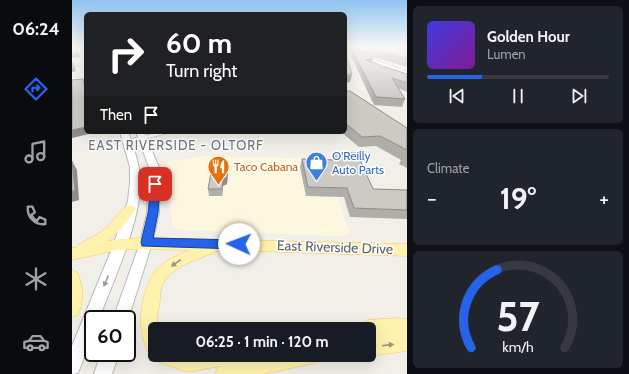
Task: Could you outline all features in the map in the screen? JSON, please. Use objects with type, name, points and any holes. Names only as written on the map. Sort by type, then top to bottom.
[{"type":"main road","points":[[124,310],[146,242],[153,213],[155,170],[142,135]]},
{"type":"main road","points":[[72,368],[120,244],[135,188],[126,137]]},
{"type":"main road","points":[[72,253],[110,234],[130,209]]},
{"type":"main road","name":"East Riverside Drive","points":[[72,253],[120,244],[146,242],[407,250]]},
{"type":"main road","points":[[148,322],[148,314],[156,283],[166,270],[178,261],[192,254],[225,244]]},
{"type":"main road","points":[[72,277],[75,286],[74,304],[72,309]]},
{"type":"main road","points":[[376,328],[397,326],[407,328]]},
{"type":"main road","points":[[376,346],[407,342]]},
{"type":"main road","points":[[104,374],[107,362]]},
{"type":"main road","points":[[225,374],[274,362]]},
{"type":"street","points":[[383,64],[407,73]]},
{"type":"street","points":[[72,82],[84,80]]},
{"type":"street","points":[[126,137],[142,135]]},
{"type":"shaded area","points":[[206,156],[325,159],[350,234],[338,236],[178,230],[172,223],[167,162]]},
{"type":"building","points":[[347,64],[349,64],[352,74],[347,75]]},
{"type":"building","points":[[359,64],[378,64],[381,67],[407,74],[407,83],[392,78],[405,99],[376,97]]},
{"type":"building","points":[[83,79],[84,127],[72,130],[72,80]]},
{"type":"building","points":[[347,91],[350,91],[407,128],[407,150],[380,136],[362,137],[347,125]]},
{"type":"building","points":[[334,152],[357,153],[373,189],[407,190],[407,210],[354,208],[347,188],[308,187],[302,159],[337,160]]},
{"type":"building","points":[[72,161],[75,191],[72,191]]},
{"type":"building","points":[[212,167],[228,167],[227,177],[223,179],[222,189],[208,189]]},
{"type":"waterway","points":[[72,67],[84,65]]},
{"type":"place","name":"O'Reilly Auto Parts","points":[[316,182]]},
{"type":"place","name":"Taco Cabana","points":[[218,186]]},
{"type":"district","name":"EAST RIVERSIDE - OLTORF","points":[[176,145]]},
{"type":"route","points":[[155,184],[153,213],[146,242],[239,244]]}]
